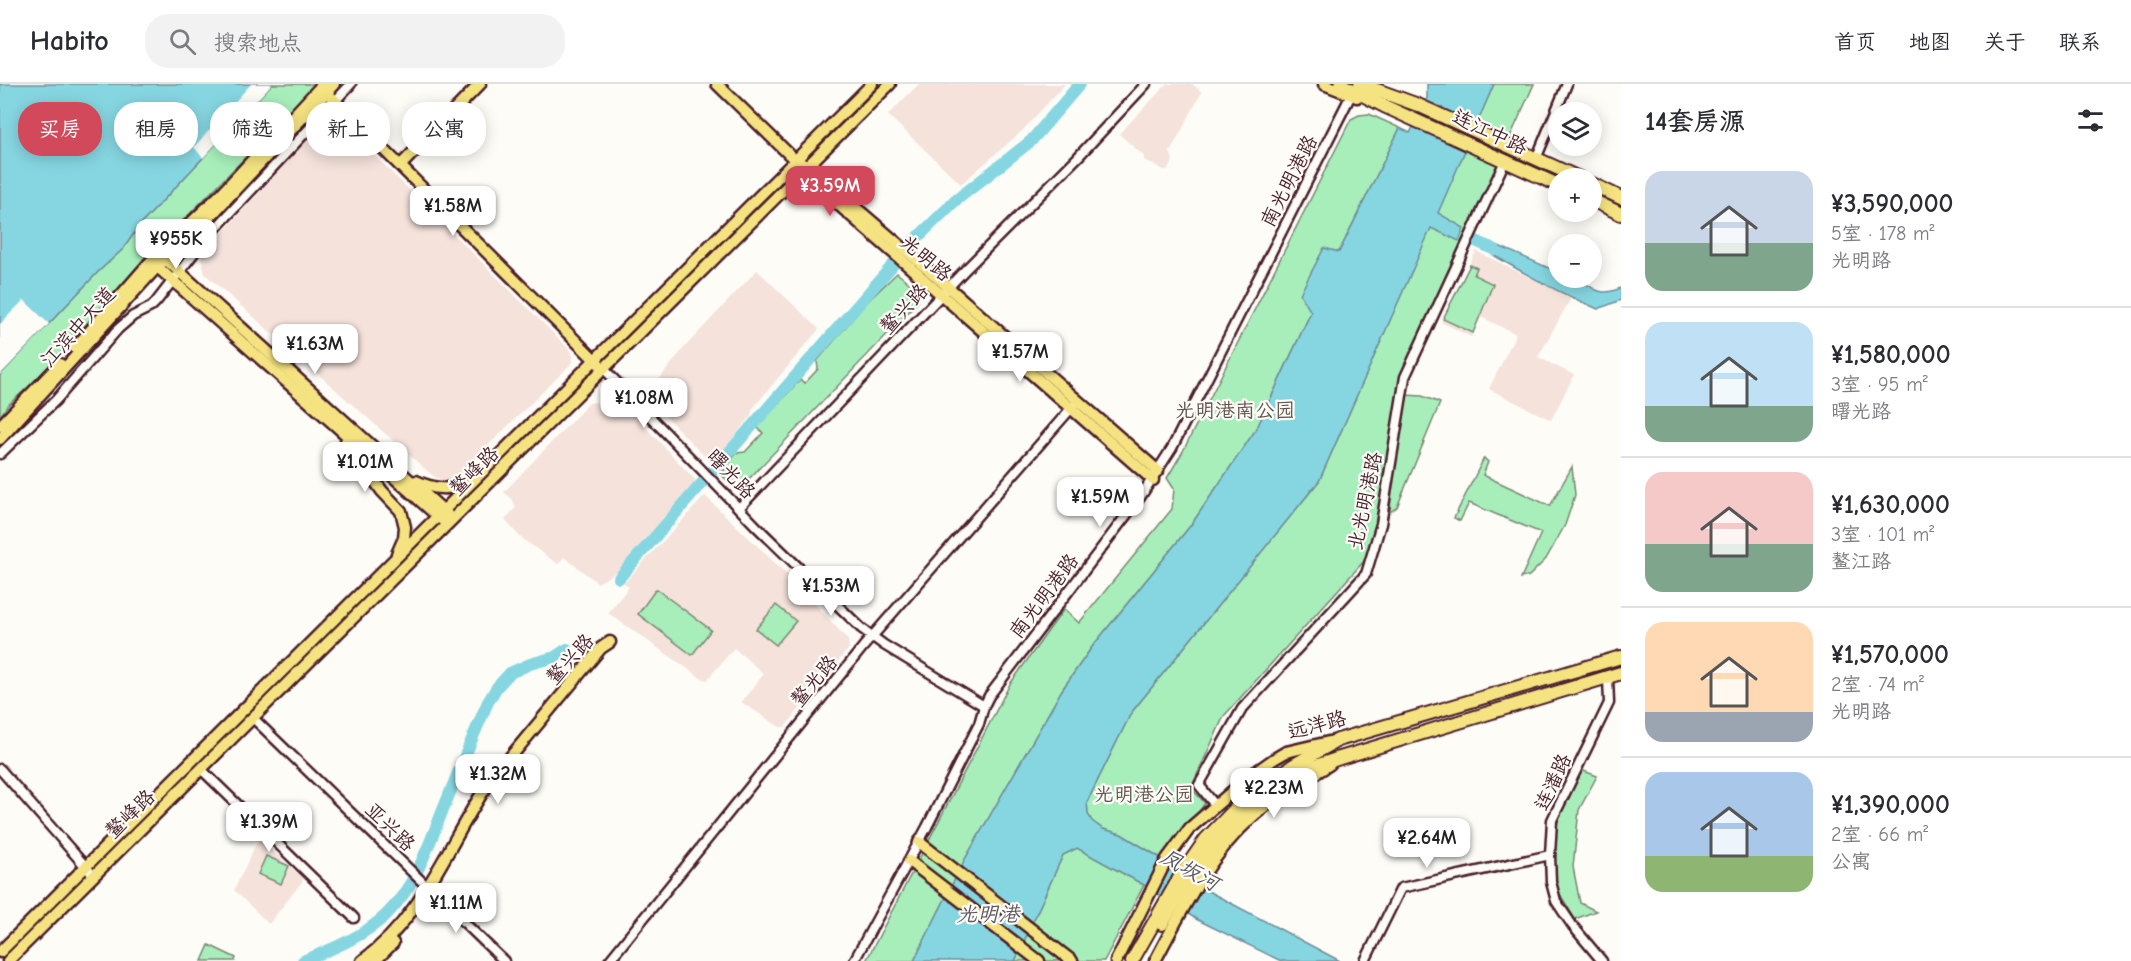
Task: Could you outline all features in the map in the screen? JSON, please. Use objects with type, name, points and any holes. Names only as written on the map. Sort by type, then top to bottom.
[{"type":"highway","name":"连江中路","points":[[1341,84],[1387,100],[1418,105],[1556,168]]},
{"type":"highway","name":"连江中路","points":[[1387,100],[1412,117],[1548,180]]},
{"type":"highway","points":[[1602,189],[1621,198]]},
{"type":"highway","points":[[1602,205],[1621,214]]},
{"type":"highway","name":"远洋路","points":[[1338,740],[1621,657]]},
{"type":"highway","name":"远洋路","points":[[1340,758],[1621,673]]},
{"type":"highway","points":[[1142,961],[1209,842],[1230,812],[1258,789],[1294,765],[1338,740]]},
{"type":"highway","points":[[1132,961],[1180,875],[1209,842],[1279,784],[1298,773],[1340,758]]},
{"type":"main road","points":[[401,165],[480,84]]},
{"type":"main road","points":[[717,84],[796,161]]},
{"type":"main road","name":"鳌峰路","points":[[0,952],[201,769],[449,521],[872,84]]},
{"type":"main road","name":"鳌峰路","points":[[8,961],[90,871],[440,513],[600,364],[890,84]]},
{"type":"main road","points":[[1324,84],[1355,90]]},
{"type":"main road","points":[[1378,84],[1387,100]]},
{"type":"main road","name":"曙光路","points":[[326,87],[336,101],[600,364]]},
{"type":"main road","name":"江滨中大道","points":[[0,426],[159,260],[192,236],[326,87]]},
{"type":"main road","name":"光明路","points":[[796,161],[1155,475]]},
{"type":"main road","points":[[159,260],[335,426],[449,521]]},
{"type":"main road","name":"江滨中大道","points":[[0,439],[159,260]]},
{"type":"main road","points":[[175,276],[408,478],[440,513]]},
{"type":"main road","points":[[335,426],[382,491],[401,511],[405,527],[404,538],[394,560]]},
{"type":"main road","points":[[408,478],[438,489],[471,483]]},
{"type":"main road","name":"鳌兴路","points":[[362,961],[394,932],[427,888],[494,786],[607,652],[610,642],[601,648],[488,784],[427,888],[411,922],[375,961]]},
{"type":"main road","name":"远洋路","points":[[1116,961],[1167,859],[1190,828],[1260,769],[1287,752],[1338,740]]},
{"type":"main road","name":"远洋路","points":[[1155,961],[1203,875],[1250,819],[1304,779],[1340,758]]},
{"type":"main road","points":[[919,842],[1071,961]]},
{"type":"main road","points":[[909,861],[1035,958]]},
{"type":"street","points":[[0,454],[56,400],[118,329],[133,316],[151,307],[201,244],[351,84]]},
{"type":"street","name":"鳌兴路","points":[[739,508],[1146,84]]},
{"type":"street","points":[[1536,159],[1567,84]]},
{"type":"street","name":"南光明港路","points":[[854,961],[919,842],[979,724],[989,696],[1155,475],[1186,421],[1355,90]]},
{"type":"street","name":"北光明港路","points":[[1215,805],[1199,785],[1242,709],[1366,573],[1381,524],[1405,377],[1505,161]]},
{"type":"street","name":"曙光路","points":[[600,364],[739,508],[872,637],[984,706]]},
{"type":"street","name":"鳌光路","points":[[609,961],[782,745],[872,637],[1074,405]]},
{"type":"street","name":"连潘路","points":[[1602,961],[1572,925],[1556,901],[1551,882],[1550,855],[1552,819],[1609,703],[1608,677]]},
{"type":"street","name":"亚兴路","points":[[252,717],[504,961]]},
{"type":"street","points":[[0,769],[90,871]]},
{"type":"street","points":[[201,769],[354,918]]},
{"type":"street","points":[[1365,961],[1401,888],[1550,855]]},
{"type":"shaded area","points":[[919,84],[1065,84],[1022,131],[961,184],[888,115]]},
{"type":"shaded area","points":[[1167,84],[1192,84],[1202,92],[1170,152],[1172,164],[1164,170],[1144,160],[1144,156],[1119,134]]},
{"type":"shaded area","points":[[306,141],[306,156],[375,156],[571,351],[573,357],[571,364],[453,480],[441,480],[432,475],[205,274],[201,256]]},
{"type":"shaded area","points":[[1476,251],[1571,298],[1538,357],[1574,375],[1551,420],[1489,389],[1516,334],[1481,317],[1471,337],[1441,322]]},
{"type":"shaded area","points":[[757,270],[819,329],[753,408],[751,416],[712,464],[646,396],[684,348]]},
{"type":"shaded area","points":[[620,400],[696,481],[616,572],[598,583],[564,557],[558,564],[520,537],[505,520],[516,507],[513,500],[504,492],[589,403]]},
{"type":"shaded area","points":[[705,496],[792,579],[848,640],[849,648],[785,727],[780,727],[741,702],[764,674],[734,648],[707,680],[608,613],[629,587],[624,583]]},
{"type":"shaded area","points":[[259,838],[304,879],[269,924],[234,890]]},
{"type":"green space","points":[[272,84],[318,84],[294,108],[294,102],[255,102]]},
{"type":"green space","name":"光明港公园","points":[[1494,84],[1534,84],[1401,379],[1377,529],[1365,560],[1224,716],[1191,788],[1205,803],[1164,860],[1121,834],[1103,829],[1092,822],[1088,814],[1087,802],[1131,713],[1319,481]]},
{"type":"green space","name":"光明港南公园","points":[[1369,114],[1400,128],[1339,252],[1324,249],[1301,294],[1311,312],[1257,428],[1191,525],[1092,647],[1062,690],[964,861],[914,961],[866,961],[1010,684],[1064,609],[1079,623],[1172,509],[1174,489],[1167,478],[1182,453],[1351,119]]},
{"type":"green space","points":[[210,150],[210,156],[247,156],[143,261],[39,377],[7,406],[0,417],[0,375],[98,272],[123,249],[140,225]]},
{"type":"green space","points":[[1470,265],[1477,268],[1474,275],[1493,284],[1473,333],[1443,319]]},
{"type":"green space","points":[[897,273],[915,289],[918,302],[744,484],[732,486],[721,474],[736,453],[745,452],[763,433],[757,427],[800,380],[805,383],[818,369],[817,361],[866,303]]},
{"type":"green space","points":[[1405,395],[1422,396],[1440,403],[1397,507],[1390,512],[1393,469]]},
{"type":"green space","points":[[1484,458],[1488,462],[1483,475],[1550,506],[1572,467],[1575,495],[1565,525],[1546,559],[1529,576],[1521,578],[1541,533],[1469,503],[1460,521],[1454,518]]},
{"type":"green space","points":[[656,589],[711,630],[692,655],[638,614]]},
{"type":"green space","points":[[776,605],[796,621],[776,645],[756,629]]},
{"type":"green space","points":[[1581,770],[1597,776],[1579,810],[1573,867],[1580,903],[1596,911],[1575,919],[1555,886],[1553,855],[1555,832],[1562,808]]},
{"type":"green space","name":"光明港公园","points":[[1077,848],[1144,885],[1104,961],[1015,961],[1063,855]]},
{"type":"green space","points":[[266,856],[289,866],[281,884],[258,874]]},
{"type":"green space","points":[[209,945],[236,958],[235,961],[202,961]]},
{"type":"water","points":[[0,84],[272,84],[255,102],[210,102],[210,150],[140,225],[123,249],[98,272],[0,375]]},
{"type":"water","name":"光明港","points":[[1427,84],[1494,84],[1438,213],[1464,228],[1459,241],[1431,228],[1319,481],[1131,713],[1087,802],[1088,814],[1092,821],[1103,829],[1121,834],[1164,860],[1206,890],[1340,961],[1281,961],[1196,919],[1144,885],[1077,848],[1063,855],[1015,961],[914,961],[964,861],[1062,690],[1092,647],[1191,525],[1257,428],[1311,312],[1300,294],[1324,248],[1339,252],[1400,128],[1410,133],[1427,98]]},
{"type":"water","points":[[1485,240],[1548,268],[1548,286],[1482,248],[1480,243]]},
{"type":"water","points":[[1553,288],[1592,288],[1606,292],[1621,288],[1621,300],[1598,309]]},
{"type":"pier","points":[[251,84],[272,84],[255,102],[235,102]]},
{"type":"pier","points":[[210,129],[210,150],[203,158],[198,152],[198,143]]},
{"type":"pier","points":[[24,300],[49,324],[0,375],[0,324]]},
{"type":"waterway","points":[[619,578],[913,242],[955,201],[1031,141],[1080,84]]},
{"type":"waterway","points":[[1476,241],[1495,250]]},
{"type":"waterway","points":[[303,961],[337,947],[369,929],[387,914],[406,890],[421,862],[482,715],[497,687],[510,673],[555,657],[567,649]]},
{"type":"water label","name":"凤坂河","points":[[1190,870]]}]
